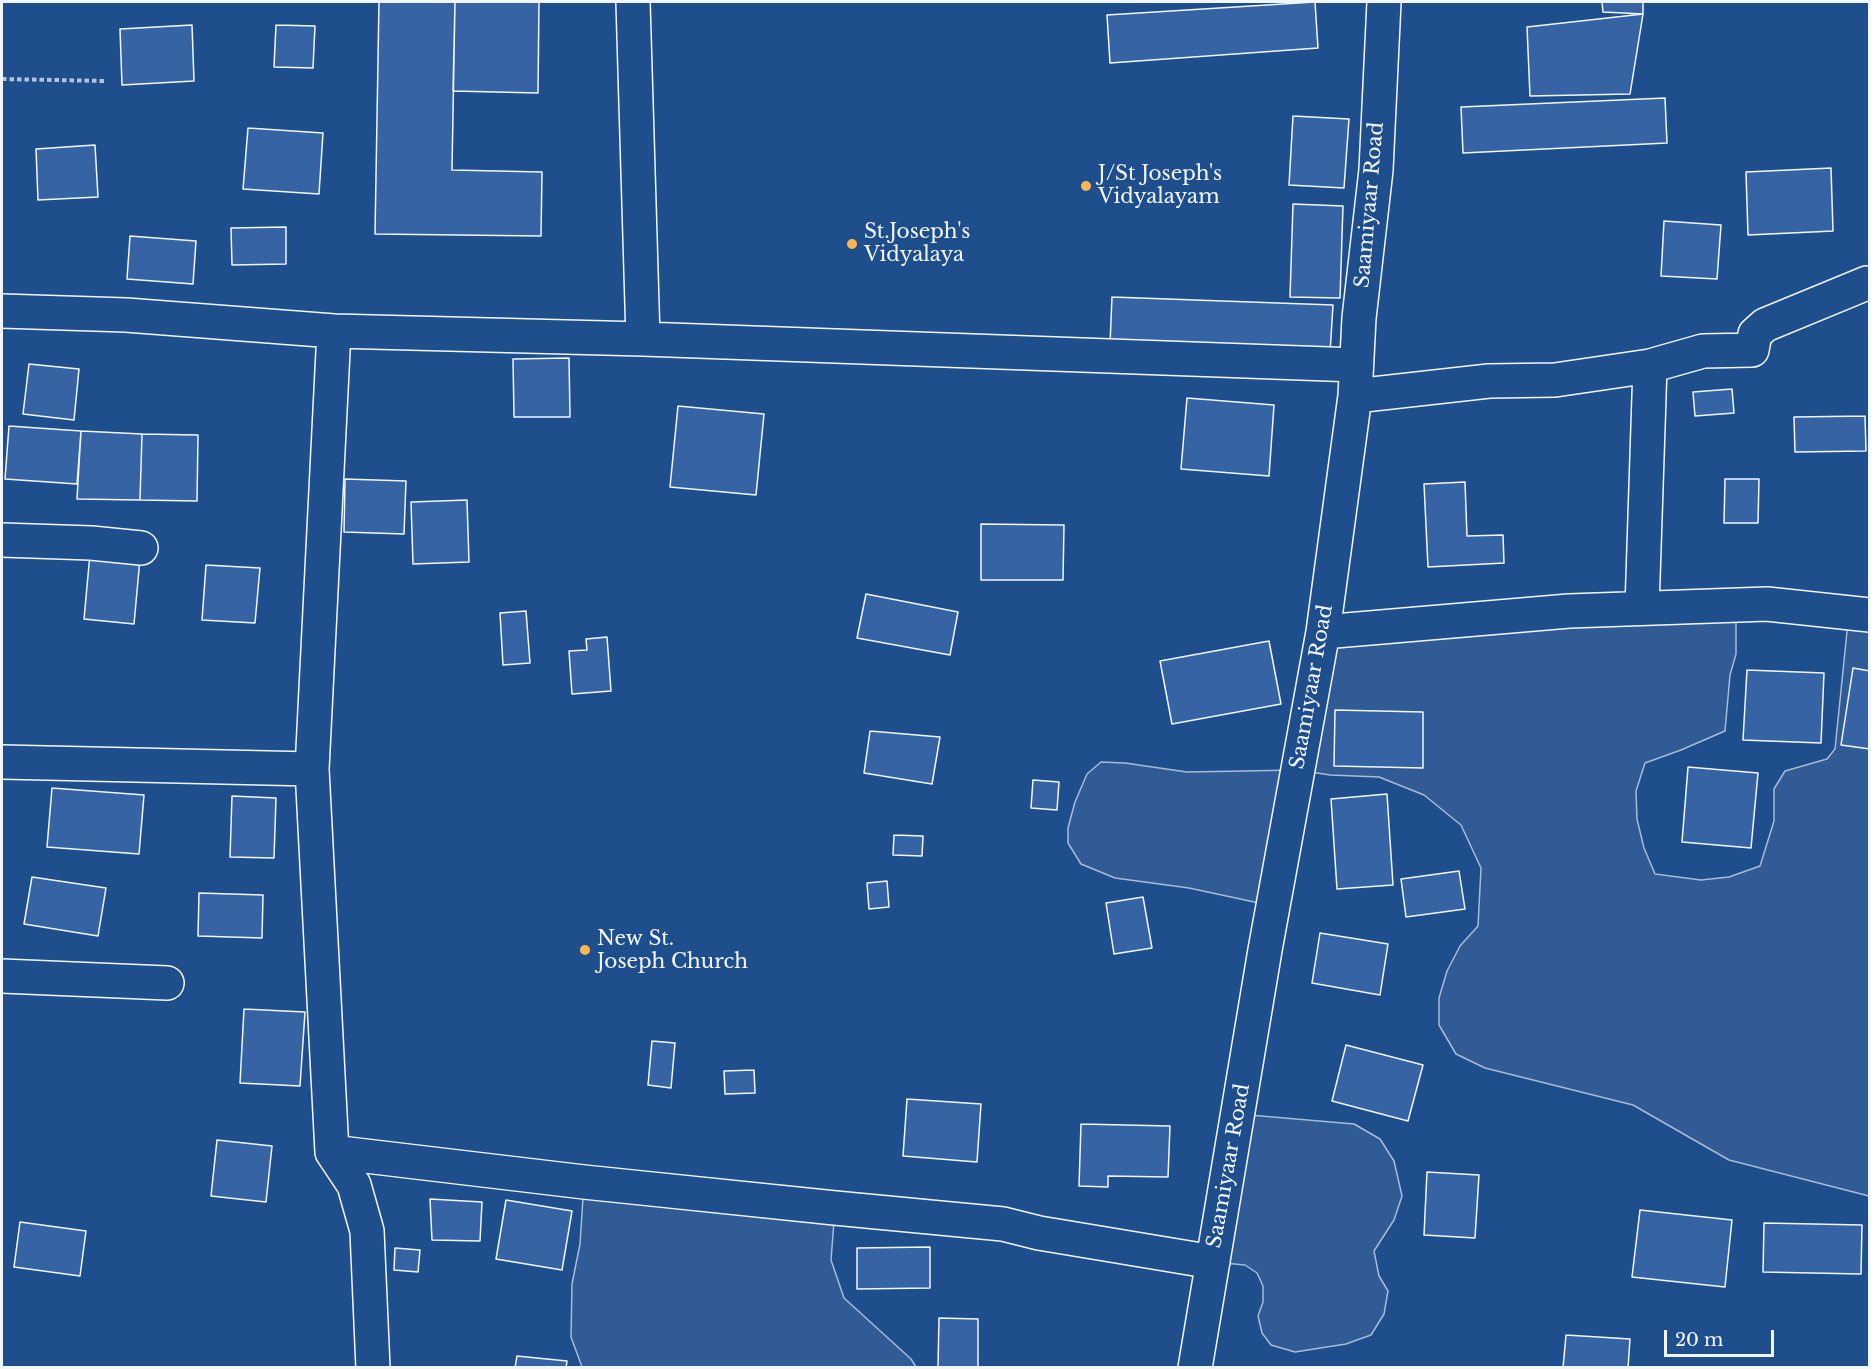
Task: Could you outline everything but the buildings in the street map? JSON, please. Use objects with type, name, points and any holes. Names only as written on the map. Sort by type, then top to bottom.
[{"type":"street","points":[[633,2],[643,339]]},
{"type":"street","name":"Saamiyaar Road","points":[[1196,1368],[1265,950],[1323,632],[1355,380],[1359,318],[1377,170],[1384,2]]},
{"type":"street","points":[[2,311],[126,315],[334,331],[643,339],[1355,380],[1555,381],[1650,366],[1703,351],[1752,350],[1755,334],[1765,326],[1868,283]]},
{"type":"street","points":[[334,331],[312,769],[332,1152],[354,1185],[367,1231],[373,1368]]},
{"type":"street","points":[[1642,608],[1650,366]]},
{"type":"street","points":[[2,540],[91,543],[141,548]]},
{"type":"street","points":[[1323,632],[1569,610],[1767,604],[1869,615]]},
{"type":"street","points":[[2,762],[312,769]]},
{"type":"street","points":[[2,976],[167,983]]},
{"type":"street","points":[[332,1152],[629,1186],[1004,1224],[1039,1233],[1213,1262]]},
{"type":"path","points":[[2,79],[105,81]]},
{"type":"shaded area","points":[[1736,605],[1736,654],[1730,675],[1725,731],[1645,763],[1636,791],[1637,819],[1644,848],[1655,874],[1701,880],[1729,877],[1760,866],[1774,821],[1774,789],[1785,771],[1827,759],[1835,749],[1849,612],[1869,615],[1869,1196],[1729,1160],[1633,1105],[1485,1068],[1456,1054],[1439,1025],[1439,998],[1447,971],[1460,946],[1478,926],[1481,868],[1461,825],[1424,795],[1379,777],[1330,775],[1298,770],[1323,632]]},
{"type":"shaded area","points":[[1101,762],[1187,772],[1298,770],[1273,906],[1189,888],[1115,878],[1081,864],[1068,843],[1068,828],[1075,802],[1087,774]]},
{"type":"shaded area","points":[[1238,1114],[1354,1124],[1380,1139],[1394,1161],[1402,1196],[1394,1220],[1374,1251],[1379,1276],[1388,1291],[1384,1314],[1371,1335],[1346,1344],[1295,1352],[1271,1345],[1262,1333],[1258,1316],[1263,1302],[1263,1286],[1257,1273],[1245,1265],[1213,1262]]},
{"type":"shaded area","points":[[584,1182],[835,1208],[831,1260],[844,1298],[911,1359],[916,1367],[582,1367],[571,1337],[572,1284],[580,1244]]},
{"type":"place","name":"J/St Joseph's Vidyalayam","points":[[1086,186]]},
{"type":"place","name":"St.Joseph's Vidyalaya","points":[[852,244]]},
{"type":"place","name":"New St. Joseph Church","points":[[585,950]]}]
